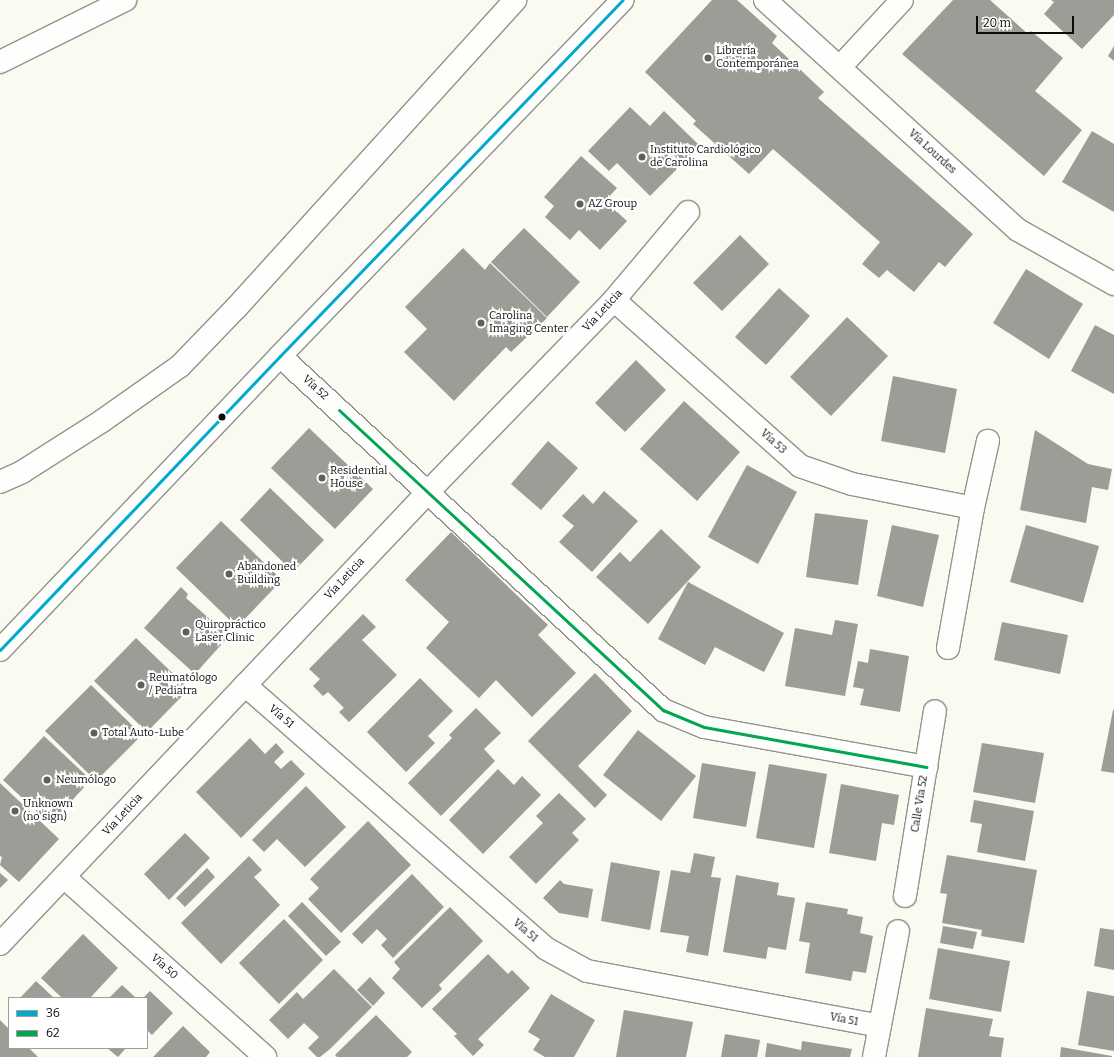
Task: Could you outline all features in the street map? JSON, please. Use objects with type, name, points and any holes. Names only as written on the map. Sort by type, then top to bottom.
[{"type":"street","points":[[0,62],[125,0]]},
{"type":"street","points":[[0,482],[22,472],[102,421],[180,366],[236,308],[515,0]]},
{"type":"street","points":[[0,650],[622,0]]},
{"type":"street","name":"Vía Lourdes","points":[[765,0],[1018,230],[1114,284]]},
{"type":"street","points":[[840,68],[902,0]]},
{"type":"street","name":"Vía Leticia","points":[[0,944],[428,492],[614,300],[688,212]]},
{"type":"street","name":"Vía 53","points":[[614,300],[800,466],[852,484],[973,508]]},
{"type":"street","name":"Vía 52","points":[[280,356],[663,710],[704,727],[926,767]]},
{"type":"street","points":[[948,648],[973,508],[988,441]]},
{"type":"street","name":"Vía 51","points":[[245,685],[545,948],[587,971],[880,1026]]},
{"type":"street","name":"Calle Via 52","points":[[905,896],[935,711]]},
{"type":"street","name":"Vía 50","points":[[64,877],[265,1057]]},
{"type":"street","points":[[874,1057],[898,931]]},
{"type":"building","points":[[712,0],[737,0],[777,36],[772,43],[824,92],[818,98],[973,234],[945,267],[939,262],[914,292],[887,270],[879,278],[862,264],[880,242],[773,149],[749,174],[693,124],[696,121],[645,72]]},
{"type":"building","points":[[953,0],[990,0],[1028,34],[1031,31],[1063,58],[1035,91],[1082,130],[1044,176],[902,54]]},
{"type":"building","points":[[1051,0],[1114,0],[1114,15],[1082,49],[1044,14],[1054,2]]},
{"type":"building","points":[[1114,46],[1114,61],[1108,56]]},
{"type":"building","name":"Instituto Cardiológico de Carolina","points":[[630,107],[650,126],[664,111],[700,146],[650,196],[617,163],[609,171],[588,151]]},
{"type":"building","points":[[1092,131],[1114,144],[1114,212],[1062,182]]},
{"type":"building","name":"AZ Group","points":[[581,156],[617,188],[605,201],[627,221],[600,250],[579,230],[570,240],[545,217],[554,206],[544,197]]},
{"type":"building","points":[[524,228],[580,282],[547,317],[491,262]]},
{"type":"building","points":[[740,235],[769,264],[722,311],[693,283]]},
{"type":"building","name":"Carolina Imaging Center","points":[[463,248],[485,270],[490,263],[547,318],[511,352],[506,347],[454,401],[404,352],[427,329],[405,307]]},
{"type":"building","points":[[1026,269],[1083,304],[1049,359],[993,323]]},
{"type":"building","points":[[779,288],[810,316],[766,365],[735,337]]},
{"type":"building","points":[[847,317],[888,356],[831,416],[790,377]]},
{"type":"building","points":[[1095,325],[1114,335],[1114,394],[1071,371]]},
{"type":"building","points":[[636,360],[666,390],[625,432],[595,403]]},
{"type":"building","points":[[893,376],[957,389],[945,453],[881,441]]},
{"type":"building","points":[[684,401],[740,452],[697,501],[640,449]]},
{"type":"building","name":"Residential House","points":[[309,428],[373,489],[335,529],[271,468]]},
{"type":"building","points":[[1035,430],[1088,464],[1112,469],[1108,490],[1092,487],[1086,523],[1020,510]]},
{"type":"building","points":[[548,441],[578,468],[541,510],[511,484]]},
{"type":"building","points":[[747,465],[797,492],[758,564],[708,537]]},
{"type":"building","name":"Abandoned Building","points":[[270,488],[324,540],[293,572],[240,520]]},
{"type":"building","points":[[604,491],[638,521],[592,572],[559,542],[574,526],[562,516],[583,494],[593,504]]},
{"type":"building","points":[[815,513],[868,520],[858,585],[806,577]]},
{"type":"building","name":"Abandoned Building","points":[[221,521],[282,580],[237,627],[176,568]]},
{"type":"building","points":[[892,525],[939,535],[923,607],[877,596]]},
{"type":"building","points":[[1026,525],[1099,546],[1083,603],[1010,582]]},
{"type":"building","points":[[661,529],[701,567],[648,624],[596,577],[620,552],[630,562]]},
{"type":"building","points":[[451,532],[548,625],[538,635],[576,673],[532,717],[496,680],[479,698],[426,648],[449,622],[405,580]]},
{"type":"building","points":[[688,582],[784,633],[764,672],[715,647],[705,665],[658,639]]},
{"type":"building","name":"Quiropráctico Laser Clinic","points":[[181,587],[188,594],[186,598],[229,636],[195,674],[144,628]]},
{"type":"building","points":[[363,614],[376,627],[362,640],[397,675],[349,722],[339,712],[344,708],[328,692],[323,696],[313,686],[320,679],[309,669]]},
{"type":"building","points":[[835,620],[858,624],[845,696],[785,686],[795,628],[832,635]]},
{"type":"building","points":[[1002,622],[1068,635],[1060,674],[994,660]]},
{"type":"building","name":"Reumatólogo / Pediatra","points":[[136,638],[189,689],[147,732],[94,681]]},
{"type":"building","points":[[870,649],[909,656],[900,712],[860,705],[864,689],[853,687],[858,661],[868,663]]},
{"type":"building","points":[[595,673],[632,711],[578,766],[607,795],[595,808],[528,741]]},
{"type":"building","points":[[420,678],[453,711],[428,736],[435,743],[406,772],[367,732]]},
{"type":"building","name":"Total Auto-Lube","points":[[91,685],[142,735],[96,781],[45,731]]},
{"type":"building","points":[[476,708],[501,733],[484,749],[495,761],[441,816],[408,783],[452,738],[449,735]]},
{"type":"building","points":[[1114,710],[1114,773],[1101,771]]},
{"type":"building","points":[[638,730],[696,776],[661,821],[603,775]]},
{"type":"building","name":"Neumólogo","points":[[44,736],[91,780],[50,824],[3,780]]},
{"type":"building","points":[[250,738],[265,754],[276,743],[284,752],[274,762],[281,769],[291,760],[305,774],[241,838],[196,792]]},
{"type":"building","points":[[982,743],[1044,753],[1035,803],[973,792]]},
{"type":"building","points":[[702,763],[756,772],[746,827],[693,818]]},
{"type":"building","points":[[769,764],[827,774],[814,848],[756,838]]},
{"type":"building","points":[[498,769],[514,785],[522,776],[541,795],[483,854],[449,820]]},
{"type":"building","name":"Unknown (no sign)","points":[[0,783],[59,839],[19,882],[0,865],[2,857],[0,856]]},
{"type":"building","points":[[841,784],[899,795],[894,825],[882,823],[876,861],[829,853]]},
{"type":"building","points":[[306,786],[346,827],[305,867],[277,839],[264,852],[252,840]]},
{"type":"building","points":[[559,793],[586,819],[572,833],[579,840],[536,884],[509,857],[543,823],[536,816]]},
{"type":"building","points":[[974,800],[1034,811],[1025,861],[977,852],[982,824],[970,822]]},
{"type":"building","points":[[368,821],[411,865],[341,933],[308,899],[319,888],[310,879]]},
{"type":"building","points":[[185,833],[210,858],[169,900],[144,874]]},
{"type":"building","points":[[694,853],[715,857],[711,877],[721,878],[708,956],[686,952],[689,936],[660,932],[671,870],[690,873]]},
{"type":"building","points":[[947,855],[1037,870],[1024,943],[981,936],[982,930],[942,923],[947,894],[940,893]]},
{"type":"building","points":[[249,856],[262,870],[254,877],[280,905],[221,964],[181,923]]},
{"type":"building","points":[[611,862],[660,871],[650,930],[601,921]]},
{"type":"building","points":[[207,868],[215,877],[185,907],[176,898]]},
{"type":"building","points":[[0,873],[8,880],[0,888]]},
{"type":"building","points":[[412,874],[444,907],[393,958],[381,945],[387,939],[377,929],[362,944],[352,934]]},
{"type":"building","points":[[736,875],[779,883],[777,895],[795,898],[786,950],[768,947],[766,959],[723,952]]},
{"type":"building","points":[[560,880],[564,884],[593,889],[588,918],[559,913],[543,898]]},
{"type":"building","points":[[302,902],[341,942],[326,956],[288,916]]},
{"type":"building","points":[[806,902],[848,909],[847,914],[863,917],[860,933],[873,936],[866,973],[853,971],[851,981],[805,973],[810,943],[799,941]]},
{"type":"building","points":[[450,907],[483,941],[439,985],[442,989],[422,1008],[392,978],[400,969],[394,962]]},
{"type":"building","points":[[284,919],[323,960],[279,1004],[239,963]]},
{"type":"building","points":[[943,926],[977,932],[973,949],[940,943]]},
{"type":"building","points":[[1100,928],[1114,930],[1114,970],[1094,966]]},
{"type":"building","points":[[83,934],[118,968],[91,997],[61,997],[41,978]]},
{"type":"building","points":[[938,948],[1010,961],[1001,1012],[929,999]]},
{"type":"building","points":[[488,954],[508,974],[512,970],[530,988],[478,1039],[484,1045],[473,1056],[454,1036],[457,1034],[432,1009]]},
{"type":"building","points":[[334,969],[372,1007],[330,1049],[320,1057],[317,1057],[308,1048],[319,1037],[304,1023],[288,1039],[269,1020],[297,992],[303,999]]},
{"type":"building","points":[[370,977],[385,993],[373,1006],[357,990]]},
{"type":"building","points":[[36,981],[53,997],[21,997]]},
{"type":"building","points":[[122,985],[135,997],[110,997]]},
{"type":"building","points":[[150,991],[173,1013],[152,1035],[148,1031],[148,997],[144,997]]},
{"type":"building","points":[[1087,991],[1114,996],[1114,1051],[1078,1045]]},
{"type":"building","points":[[551,994],[595,1020],[574,1057],[545,1057],[533,1050],[540,1039],[528,1032]]},
{"type":"building","points":[[926,1008],[993,1019],[989,1036],[1004,1038],[1001,1057],[918,1057]]},
{"type":"building","points":[[624,1010],[693,1022],[686,1057],[616,1057]]},
{"type":"building","points":[[376,1015],[412,1052],[407,1057],[337,1057],[335,1055]]},
{"type":"building","points":[[0,1020],[8,1028],[8,1049],[30,1049],[38,1057],[0,1057]]},
{"type":"building","points":[[183,1026],[210,1052],[206,1057],[153,1057]]},
{"type":"building","points":[[725,1034],[760,1040],[757,1057],[721,1057]]},
{"type":"building","points":[[802,1041],[852,1049],[850,1057],[765,1057],[767,1043],[801,1050]]},
{"type":"building","points":[[1061,1047],[1112,1056],[1112,1057],[1060,1057]]},
{"type":"building","points":[[108,1049],[125,1049],[118,1057]]},
{"type":"transit line","name":"36","points":[[0,650],[622,0]]},
{"type":"transit line","name":"62","points":[[339,410],[663,710],[704,727],[926,767]]},
{"type":"place","name":"Librería Contemporánea","points":[[708,58]]},
{"type":"place","name":"Instituto Cardiológico de Carolina","points":[[642,157]]},
{"type":"place","name":"AZ Group","points":[[580,204]]},
{"type":"place","name":"Carolina Imaging Center","points":[[481,323]]},
{"type":"place","name":"Residential House","points":[[322,478]]},
{"type":"place","name":"Abandoned Building","points":[[229,574]]},
{"type":"place","name":"Quiropráctico Laser Clinic","points":[[186,632]]},
{"type":"place","name":"Reumatólogo / Pediatra","points":[[141,685]]},
{"type":"place","name":"Total Auto-Lube","points":[[94,733]]},
{"type":"place","name":"Neumólogo","points":[[47,780]]},
{"type":"place","name":"Unknown (no sign)","points":[[15,811]]}]
